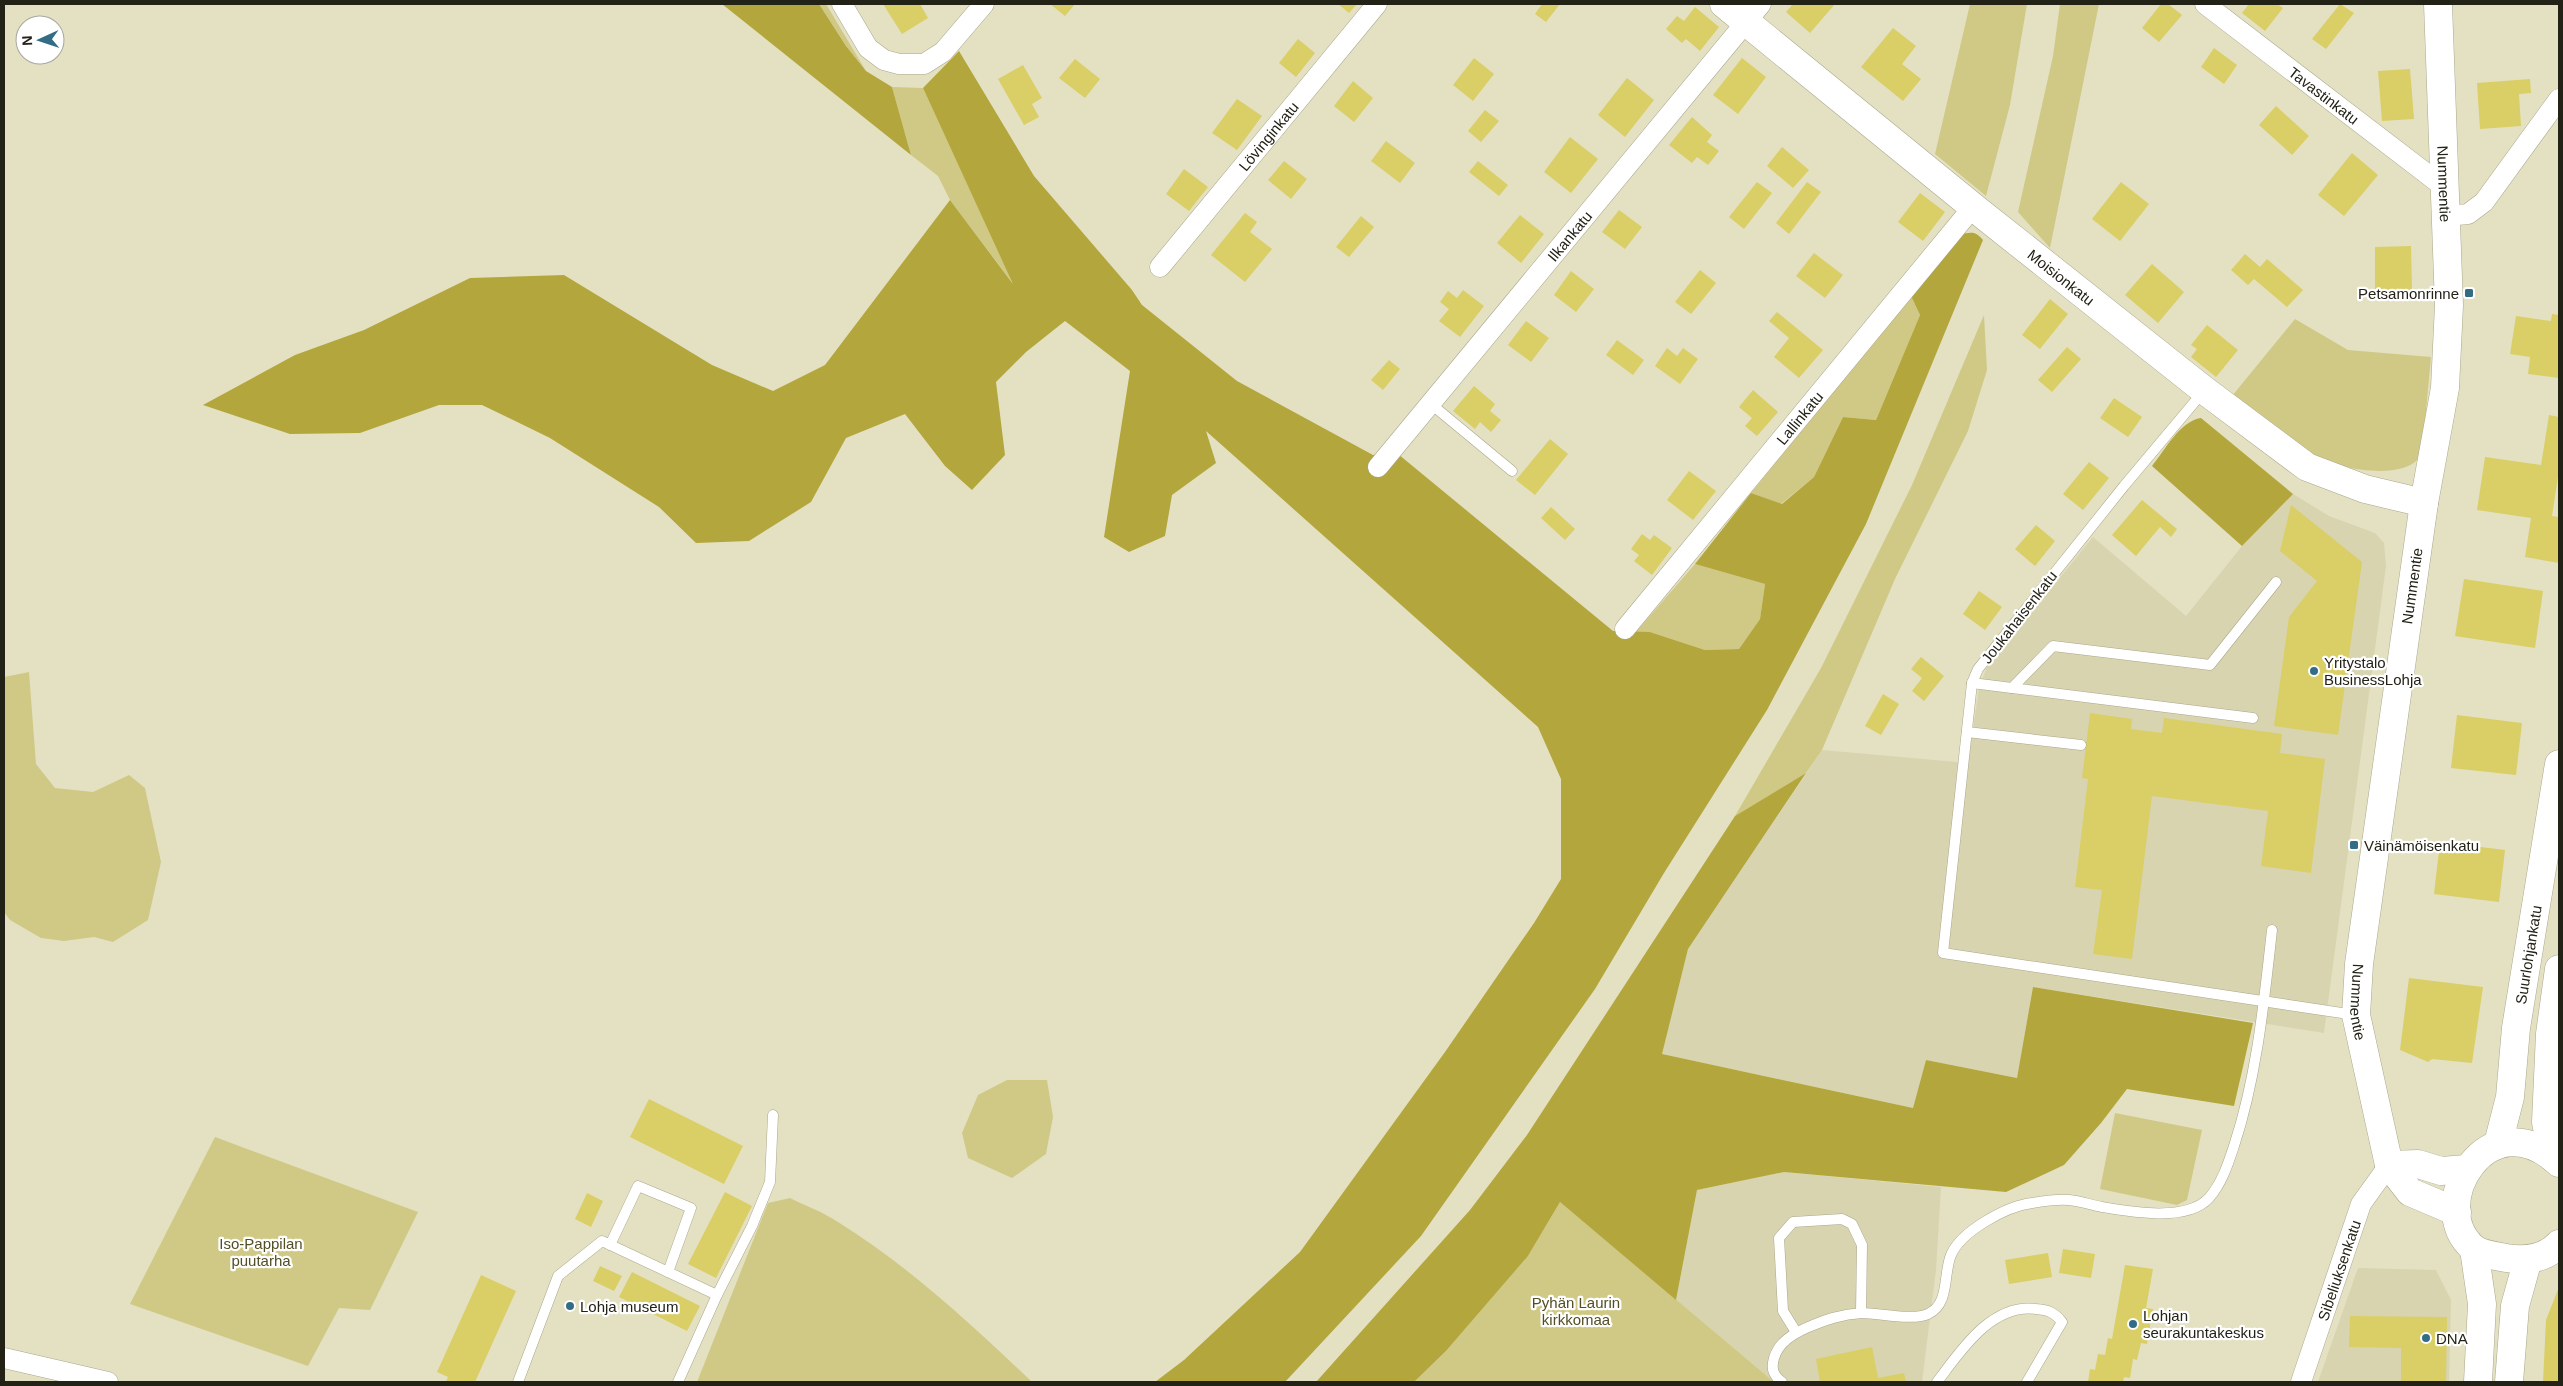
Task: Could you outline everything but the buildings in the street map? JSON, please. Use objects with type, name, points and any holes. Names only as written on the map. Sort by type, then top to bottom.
[{"type":"street","points":[[842,4],[868,48],[884,60],[899,64],[924,64],[943,52],[984,4]]},
{"type":"street","name":"Lövinginkatu","points":[[1160,267],[1377,4]]},
{"type":"street","name":"Moisionkatu","points":[[1724,4],[1754,13],[1973,207],[2204,390],[2307,467],[2365,489],[2424,503]]},
{"type":"street","name":"Tavastinkatu","points":[[2205,4],[2444,187]]},
{"type":"street","name":"Nummentie","points":[[2438,4],[2449,305],[2445,388],[2424,503],[2359,964],[2356,1016],[2389,1165],[2410,1192],[2457,1212]]},
{"type":"street","name":"Ilkankatu","points":[[1378,467],[1754,13]]},
{"type":"street","points":[[2446,216],[2468,214],[2484,202],[2559,99]]},
{"type":"street","name":"Lallinkatu","points":[[1625,630],[1973,207]]},
{"type":"street","name":"Suurlohjankatu","points":[[2498,1144],[2510,1097],[2516,1028],[2559,764]]},
{"type":"street","points":[[2556,1160],[2546,1122],[2550,1034],[2559,969]]},
{"type":"street","points":[[2478,1382],[2482,1304],[2474,1249],[2463,1232],[2457,1212],[2458,1190],[2467,1169],[2478,1155],[2498,1144],[2524,1144],[2540,1149],[2556,1160]]},
{"type":"street","points":[[2389,1165],[2418,1164],[2440,1171],[2467,1169]]},
{"type":"street","name":"Sibeliuksenkatu","points":[[2301,1382],[2361,1204],[2389,1165]]},
{"type":"street","points":[[2474,1249],[2494,1256],[2528,1259],[2548,1253],[2559,1244]]},
{"type":"street","points":[[2509,1382],[2515,1306],[2528,1259]]},
{"type":"street","points":[[4,1358],[108,1382]]},
{"type":"lane","name":"Joukahaisenkatu","points":[[2204,390],[1985,658],[1972,683],[1943,953],[2264,1001]]},
{"type":"lane","points":[[1431,404],[1512,471]]},
{"type":"lane","points":[[2012,688],[2053,646],[2210,665],[2276,582]]},
{"type":"lane","points":[[1972,683],[2253,718]]},
{"type":"lane","points":[[1967,732],[2081,744]]},
{"type":"lane","points":[[1782,1382],[1774,1376],[1772,1370],[1775,1356],[1781,1344],[1796,1332],[1832,1317],[1861,1313],[1910,1316],[1928,1315],[1941,1303],[1951,1254],[1975,1227],[2002,1212],[2030,1203],[2070,1200],[2103,1208],[2181,1213],[2195,1208],[2208,1199],[2223,1176],[2241,1122],[2259,1039],[2272,930]]},
{"type":"lane","points":[[2264,1001],[2356,1016]]},
{"type":"lane","points":[[678,1382],[717,1295],[752,1226],[770,1182],[773,1115]]},
{"type":"lane","points":[[610,1245],[638,1186],[691,1208],[668,1272]]},
{"type":"lane","points":[[1796,1332],[1783,1311],[1779,1238],[1793,1222],[1842,1220],[1852,1224],[1862,1245],[1861,1313]]},
{"type":"lane","points":[[518,1382],[558,1276],[602,1241],[717,1295]]},
{"type":"lane","points":[[1937,1382],[1960,1352],[1984,1327],[2009,1312],[2030,1308],[2050,1310],[2062,1322],[2027,1382]]},
{"type":"shaded area","points":[[722,4],[819,4],[846,46],[866,71],[892,87],[911,155]]},
{"type":"shaded area","points":[[959,51],[1034,176],[1132,290],[1142,305],[1237,381],[1373,455],[1398,454],[1613,631],[1650,632],[1705,650],[1739,649],[1760,619],[1765,584],[1695,564],[1751,493],[1782,504],[1814,477],[1843,417],[1876,420],[1920,315],[1911,296],[1960,235],[1973,233],[1983,240],[1866,524],[1767,710],[1664,873],[1595,989],[1421,1236],[1285,1382],[1155,1382],[1184,1360],[1300,1252],[1445,1052],[1534,923],[1561,879],[1561,779],[1538,727],[1206,431],[1216,463],[1172,495],[1165,536],[1129,552],[1104,537],[1130,371],[1065,321],[1026,352],[996,382],[1005,455],[972,490],[945,466],[905,414],[846,438],[811,502],[749,541],[696,543],[659,507],[550,438],[482,405],[439,405],[360,433],[290,434],[203,405],[295,355],[364,330],[470,278],[564,275],[712,365],[773,391],[825,365],[950,200],[1013,284],[923,88]]},
{"type":"shaded area","points":[[2201,418],[2293,494],[2242,546],[2152,466],[2180,430],[2193,420]]},
{"type":"shaded area","points":[[2293,494],[2329,516],[2375,533],[2384,543],[2386,566],[2324,1033],[2033,987],[2017,1078],[1926,1060],[1913,1108],[1661,1054],[1688,949],[1822,750],[1968,763],[1979,688],[1987,667],[2093,537],[2186,616],[2242,546]]},
{"type":"shaded area","points":[[1806,773],[1688,949],[1662,1054],[1913,1108],[1926,1060],[2017,1078],[2033,987],[2253,1023],[2234,1106],[2127,1089],[2101,1123],[2064,1165],[2006,1192],[1784,1172],[1697,1190],[1676,1300],[1560,1202],[1528,1256],[1446,1351],[1414,1382],[1316,1382],[1470,1210],[1527,1135],[1735,816]]},
{"type":"shaded area","points":[[1784,1172],[1941,1187],[1936,1270],[1922,1382],[1774,1382],[1676,1300],[1697,1190]]},
{"type":"shaded area","points":[[2358,1268],[2436,1270],[2451,1300],[2449,1382],[2318,1382]]},
{"type":"green space","points":[[819,4],[826,4],[866,71],[846,46]]},
{"type":"green space","points":[[1970,4],[2027,4],[2010,105],[1986,196],[1935,154]]},
{"type":"green space","points":[[2060,4],[2099,4],[2050,248],[2018,212],[2053,56]]},
{"type":"green space","points":[[892,87],[923,88],[1015,286],[950,200],[938,176],[911,155]]},
{"type":"green space","points":[[1911,296],[1920,315],[1876,420],[1843,417],[1814,477],[1781,504],[1751,493]]},
{"type":"green space","points":[[1984,315],[1987,370],[1968,431],[1895,579],[1822,750],[1806,773],[1735,816],[1821,668],[1912,485]]},
{"type":"green space","points":[[2295,319],[2348,350],[2431,357],[2423,443],[2419,458],[2410,465],[2384,471],[2337,465],[2313,455],[2232,396]]},
{"type":"green space","points":[[1695,564],[1765,584],[1760,619],[1739,649],[1705,650],[1650,632],[1636,632]]},
{"type":"green space","points":[[29,672],[36,764],[55,788],[93,792],[129,775],[145,788],[161,862],[148,920],[113,942],[94,937],[64,941],[41,938],[10,920],[4,912],[4,677]]},
{"type":"green space","points":[[1007,1080],[1047,1080],[1053,1117],[1046,1154],[1012,1178],[968,1158],[962,1133],[978,1095]]},
{"type":"green space","points":[[2115,1113],[2202,1130],[2187,1200],[2177,1205],[2100,1189]]},
{"type":"green space","name":"Iso-Pappilan puutarha","points":[[215,1137],[418,1212],[370,1310],[339,1308],[308,1366],[130,1304]]},
{"type":"green space","points":[[790,1198],[832,1218],[915,1277],[963,1318],[1032,1382],[697,1382],[768,1203]]},
{"type":"green space","name":"Pyhän Laurin kirkkomaa","points":[[1560,1202],[1774,1382],[1414,1382],[1446,1351],[1528,1256]]},
{"type":"place","name":"Petsamonrinne","points":[[2469,293]]},
{"type":"place","name":"Yritystalo BusinessLohja","points":[[2314,671]]},
{"type":"place","name":"Väinämöisenkatu","points":[[2354,845]]},
{"type":"place","name":"Lohja museum","points":[[570,1306]]},
{"type":"place","name":"Lohjan seurakuntakeskus","points":[[2133,1324]]},
{"type":"place","name":"DNA","points":[[2426,1338]]}]
